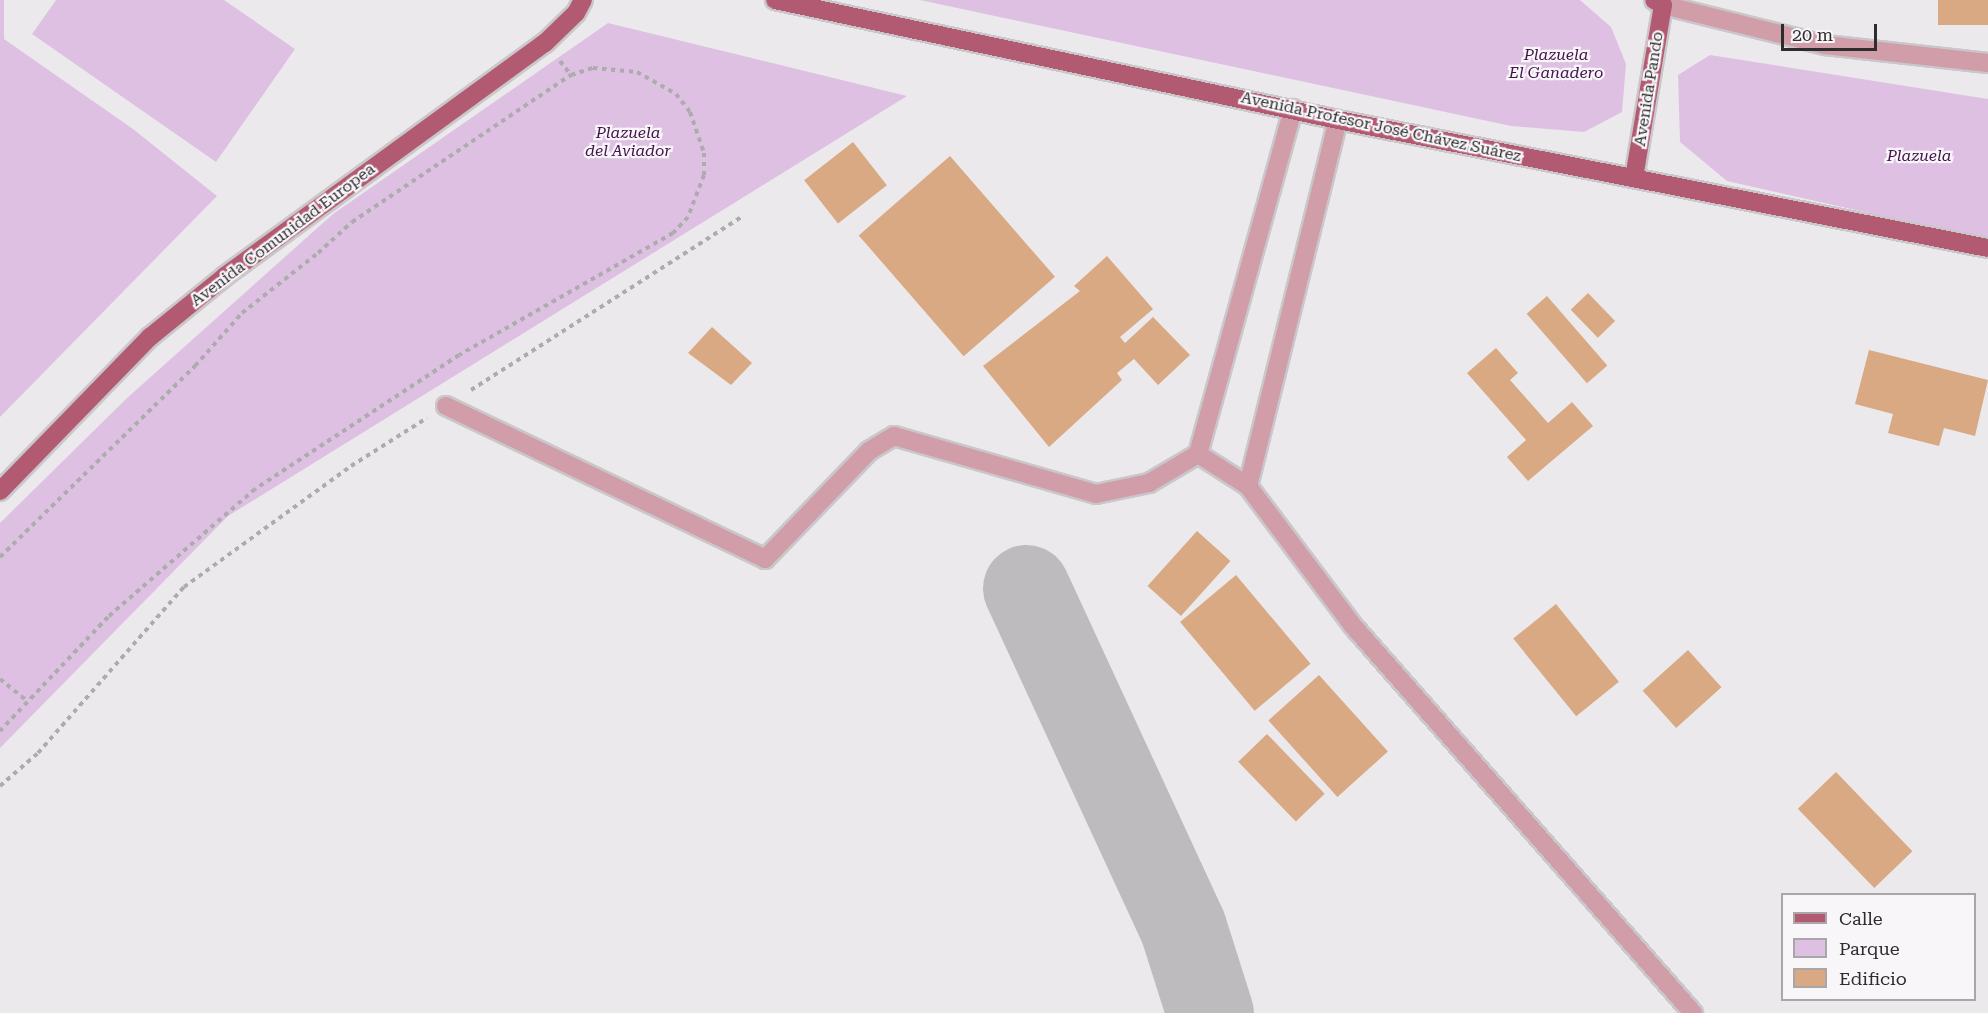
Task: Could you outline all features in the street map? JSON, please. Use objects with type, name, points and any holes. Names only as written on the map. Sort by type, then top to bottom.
[{"type":"main road","name":"Avenida Comunidad Europea","points":[[0,491],[150,337],[225,276],[545,43],[576,13],[583,0]]},
{"type":"main road","name":"Avenida Profesor José Chávez Suárez","points":[[775,0],[1338,120],[1988,248]]},
{"type":"main road","name":"Avenida Pando","points":[[1634,178],[1660,2]]},
{"type":"street","points":[[1660,2],[1825,45],[1988,63]]},
{"type":"street","points":[[446,406],[765,559],[869,451],[894,436],[1096,494],[1149,483],[1198,454],[1293,109]]},
{"type":"street","points":[[1248,486],[1338,120]]},
{"type":"street","points":[[1198,454],[1248,486],[1354,627],[1693,1013]]},
{"type":"path","points":[[0,557],[195,366],[242,313],[318,254],[352,222],[571,75],[593,68],[637,72],[676,94],[690,111],[704,153],[704,175],[688,217],[673,233],[459,355],[255,489],[108,618],[0,731]]},
{"type":"path","points":[[0,786],[38,753],[184,587],[351,466],[741,216]]},
{"type":"path","points":[[0,679],[27,701]]},
{"type":"green space","points":[[0,0],[4,0],[4,39],[133,129],[217,196],[0,417]]},
{"type":"green space","points":[[56,0],[224,0],[295,49],[216,162],[32,34]]},
{"type":"green space","name":"Plazuela El Ganadero","points":[[920,0],[1580,0],[1611,27],[1626,64],[1622,112],[1584,132],[1511,126]]},
{"type":"green space","name":"Plazuela del Aviador","points":[[608,23],[907,96],[228,516],[0,748],[0,523],[126,399],[333,214]]},
{"type":"green space","name":"Plazuela","points":[[1710,55],[1988,99],[1988,240],[1727,181],[1680,142],[1678,75]]},
{"type":"building","points":[[1938,0],[1988,0],[1988,25],[1938,25]]},
{"type":"building","points":[[853,142],[887,185],[838,224],[804,180]]},
{"type":"building","points":[[950,156],[1055,277],[964,356],[859,235]]},
{"type":"building","points":[[1107,256],[1153,309],[1120,337],[1125,343],[1153,317],[1190,355],[1158,385],[1134,359],[1117,373],[1122,380],[1049,447],[983,366],[1080,291],[1074,286]]},
{"type":"building","points":[[1588,293],[1615,321],[1598,338],[1571,310]]},
{"type":"building","points":[[1547,296],[1607,365],[1587,383],[1527,314]]},
{"type":"building","points":[[712,327],[752,363],[731,385],[688,353]]},
{"type":"building","points":[[1496,348],[1518,373],[1510,380],[1548,423],[1572,402],[1593,426],[1528,481],[1507,457],[1526,440],[1467,373]]},
{"type":"building","points":[[1869,350],[1988,380],[1975,436],[1944,428],[1939,446],[1888,433],[1893,414],[1855,404]]},
{"type":"building","points":[[1197,531],[1230,561],[1181,616],[1147,586]]},
{"type":"building","points":[[1236,575],[1311,664],[1255,711],[1180,622]]},
{"type":"building","points":[[1556,604],[1619,682],[1576,716],[1513,639]]},
{"type":"building","points":[[1688,650],[1721,687],[1676,728],[1643,691]]},
{"type":"building","points":[[1319,675],[1388,752],[1337,797],[1268,721]]},
{"type":"building","points":[[1267,734],[1325,794],[1296,821],[1238,762]]},
{"type":"building","points":[[1836,772],[1912,851],[1874,888],[1798,809]]},
{"type":"taxiway","points":[[1026,588],[1183,928],[1210,1013]]}]
